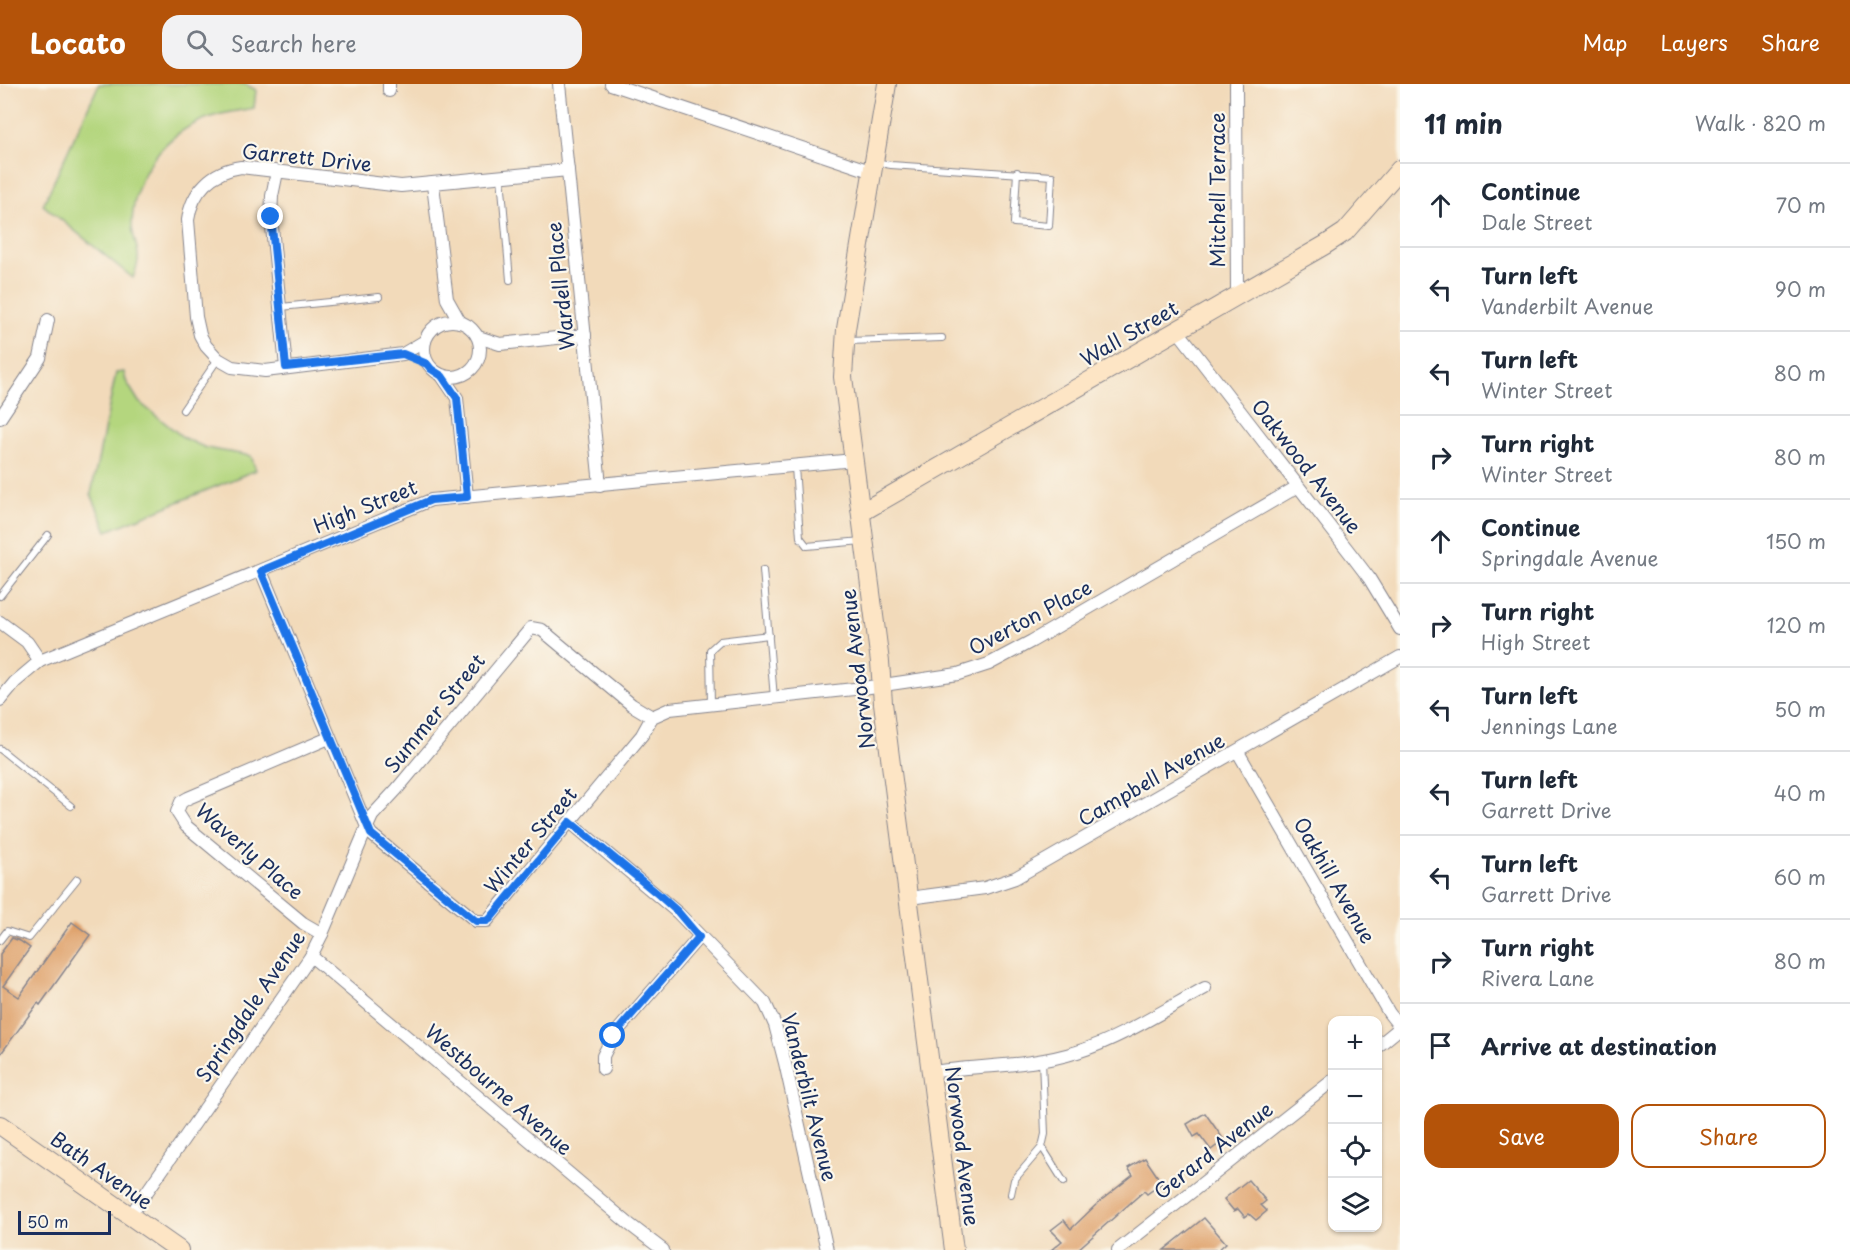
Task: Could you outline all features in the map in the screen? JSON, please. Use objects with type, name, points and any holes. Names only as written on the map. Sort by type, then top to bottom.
[{"type":"street","name":"Wardell Place","points":[[559,84],[600,485]]},
{"type":"street","points":[[611,84],[874,167]]},
{"type":"street","name":"Norwood Avenue","points":[[888,84],[844,341],[843,377],[862,512],[954,1250]]},
{"type":"street","name":"Mitchell Terrace","points":[[1236,84],[1237,296]]},
{"type":"street","name":"Garrett Drive","points":[[218,359],[200,335],[196,317],[188,220],[190,206],[200,191],[213,178],[227,169],[241,167],[401,186],[433,185],[568,170]]},
{"type":"street","name":"Wall Street","points":[[862,512],[1325,245],[1345,232],[1400,169]]},
{"type":"street","points":[[277,172],[271,217],[286,367]]},
{"type":"street","points":[[433,185],[447,299],[459,322]]},
{"type":"street","points":[[438,324],[447,299]]},
{"type":"street","points":[[0,418],[40,358],[48,320]]},
{"type":"street","points":[[218,359],[232,368],[265,371],[403,354],[424,340],[432,328],[438,324],[459,322],[473,330],[480,344],[479,358],[466,374],[457,398],[467,497]]},
{"type":"street","name":"Oakwood Avenue","points":[[1178,330],[1369,578],[1400,629]]},
{"type":"street","points":[[477,337],[500,344],[585,335]]},
{"type":"street","points":[[424,340],[423,348],[427,364],[431,369],[450,378],[466,374]]},
{"type":"street","points":[[479,358],[500,344]]},
{"type":"street","points":[[403,354],[427,364]]},
{"type":"street","points":[[442,376],[457,398]]},
{"type":"street","name":"High Street","points":[[0,700],[15,682],[40,661],[431,500],[854,460]]},
{"type":"street","name":"Overton Place","points":[[651,717],[670,709],[958,674],[989,664],[1227,529],[1298,486]]},
{"type":"street","points":[[261,571],[367,827]]},
{"type":"street","points":[[0,622],[27,642],[40,661]]},
{"type":"street","name":"Summer Street","points":[[367,827],[372,816],[398,789],[525,633],[535,627],[542,630],[632,705],[651,717]]},
{"type":"street","name":"Campbell Avenue","points":[[909,898],[985,888],[1015,878],[1400,657]]},
{"type":"street","name":"Winter Street","points":[[367,827],[371,834],[480,922],[490,919],[642,735],[651,717]]},
{"type":"street","name":"Waverly Place","points":[[322,934],[303,922],[186,826],[177,812],[181,802],[188,798],[329,738]]},
{"type":"street","name":"Oakhill Avenue","points":[[1238,752],[1389,1013],[1400,1028]]},
{"type":"street","name":"Vanderbilt Avenue","points":[[570,822],[678,912],[699,937],[757,993],[770,1013],[785,1063],[827,1250]]},
{"type":"street","name":"Springdale Avenue","points":[[129,1216],[310,956],[322,934],[367,827]]},
{"type":"street","points":[[603,1069],[603,1056],[613,1036],[699,937]]},
{"type":"street","name":"Westbourne Avenue","points":[[310,956],[663,1250]]},
{"type":"street","points":[[931,1072],[1042,1060],[1079,1052],[1103,1043],[1205,987]]},
{"type":"street","points":[[1382,1042],[1400,1028]]},
{"type":"street","name":"Gerard Avenue","points":[[1118,1250],[1328,1084]]},
{"type":"street","name":"Bath Avenue","points":[[0,1125],[129,1216],[166,1247]]},
{"type":"lane","points":[[874,167],[891,165],[1017,172],[1052,176],[1049,226],[1014,223],[1017,172]]},
{"type":"lane","points":[[501,177],[510,280]]},
{"type":"lane","points":[[281,307],[379,297]]},
{"type":"lane","points":[[844,341],[942,338]]},
{"type":"lane","points":[[183,410],[218,359]]},
{"type":"lane","points":[[795,467],[800,537],[807,546],[865,540]]},
{"type":"lane","points":[[0,596],[48,535]]},
{"type":"lane","points":[[763,570],[774,698]]},
{"type":"lane","points":[[711,705],[710,650],[720,641],[769,635]]},
{"type":"lane","points":[[0,749],[71,806]]},
{"type":"lane","points":[[0,926],[7,931],[29,938],[77,879]]},
{"type":"lane","points":[[0,940],[7,931]]},
{"type":"lane","points":[[1011,1194],[1014,1180],[1042,1148],[1045,1134],[1042,1060]]},
{"type":"lane","points":[[1042,1148],[1064,1182]]},
{"type":"green space","points":[[99,84],[245,84],[256,90],[254,108],[234,111],[196,123],[167,143],[145,172],[134,206],[132,229],[138,259],[133,278],[43,205]]},
{"type":"green space","points":[[124,372],[126,381],[139,402],[184,438],[206,448],[251,456],[256,470],[107,531],[91,494],[116,373]]},
{"type":"building","points":[[72,922],[90,935],[40,1005],[38,1003],[0,1055],[0,954],[12,938],[30,948],[3,986],[19,997]]},
{"type":"building","points":[[1205,1113],[1224,1140],[1211,1150],[1199,1134],[1194,1137],[1187,1124]]},
{"type":"building","points":[[1145,1158],[1162,1183],[1147,1194],[1144,1191],[1077,1250],[1051,1250],[1062,1241],[1051,1230],[1064,1220],[1071,1229],[1099,1202],[1133,1175],[1128,1168]]},
{"type":"building","points":[[1248,1180],[1266,1201],[1261,1205],[1267,1211],[1256,1220],[1249,1214],[1245,1217],[1238,1209],[1234,1211],[1224,1199]]},
{"type":"building","points":[[1204,1218],[1226,1243],[1218,1250],[1164,1250]]},
{"type":"route","points":[[271,217],[286,367],[403,354],[427,364],[442,376],[457,398],[467,497],[431,500],[261,571],[329,738],[371,834],[476,921],[490,919],[570,822],[678,912],[699,937],[613,1036]]}]
